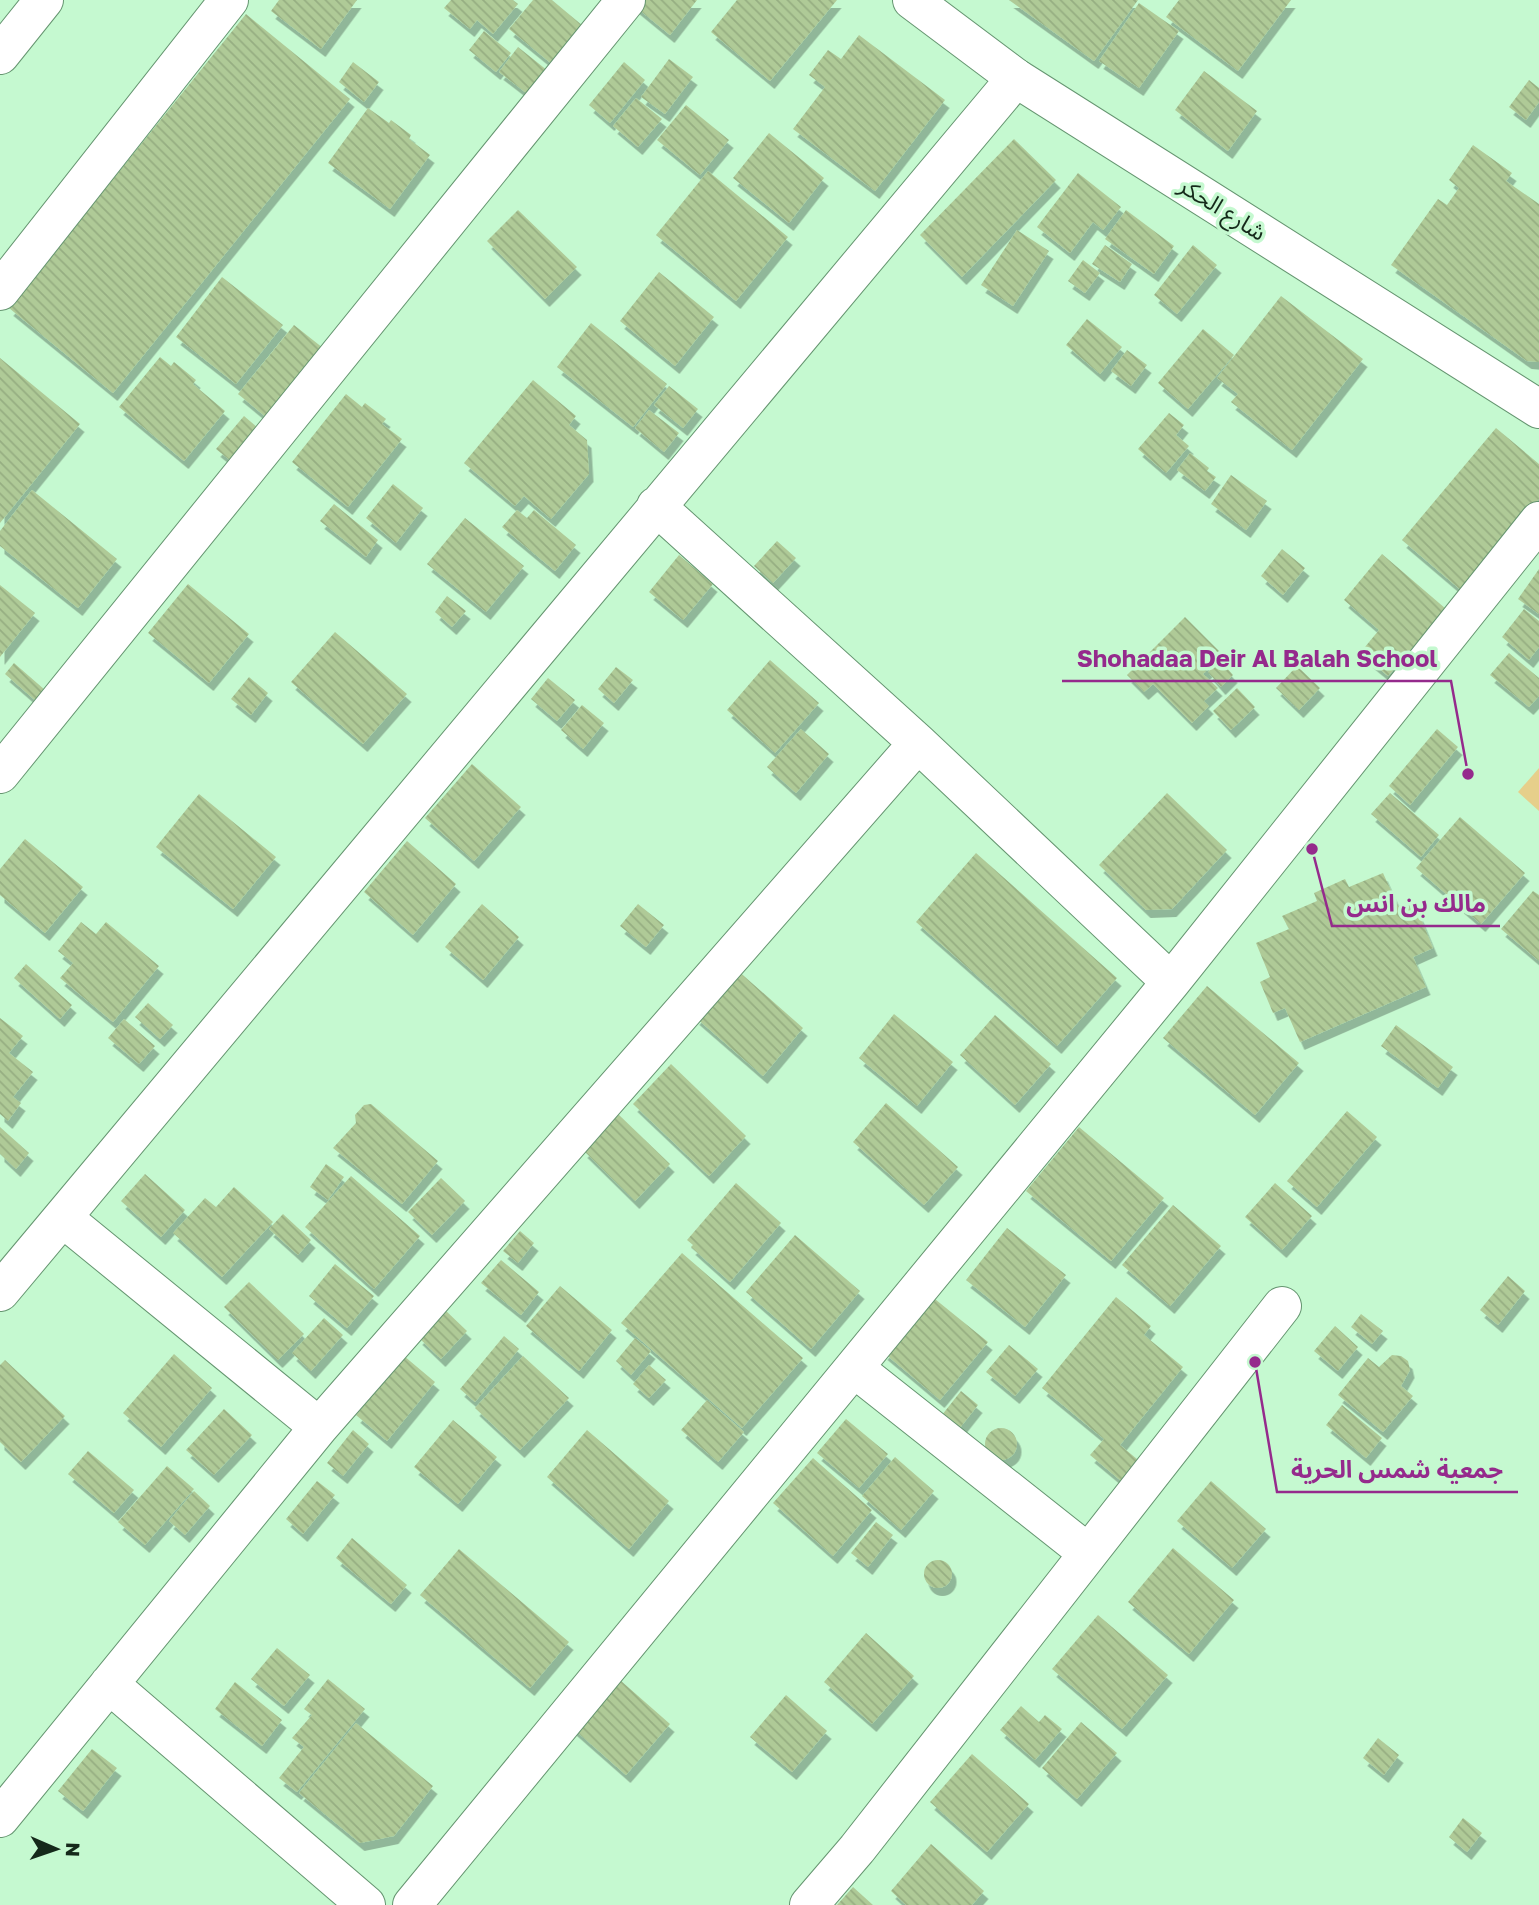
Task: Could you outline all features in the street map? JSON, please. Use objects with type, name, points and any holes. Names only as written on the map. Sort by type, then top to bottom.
[{"type":"street","points":[[0,55],[44,0]]},
{"type":"street","points":[[0,291],[229,0]]},
{"type":"street","points":[[0,774],[625,0]]},
{"type":"street","name":"شارع الحكر","points":[[912,0],[1016,78],[1537,404]]},
{"type":"street","points":[[0,1292],[1016,78]]},
{"type":"street","points":[[656,506],[918,743],[1171,982]]},
{"type":"street","points":[[412,1905],[1171,982],[1539,521]]},
{"type":"street","points":[[0,1818],[319,1427],[918,743]]},
{"type":"street","points":[[63,1218],[319,1427]]},
{"type":"street","points":[[809,1905],[857,1849],[1282,1306]]},
{"type":"street","points":[[855,1368],[1088,1553]]},
{"type":"street","points":[[109,1684],[366,1905]]},
{"type":"shaded area","points":[[1539,768],[1539,811],[1518,792]]},
{"type":"building","points":[[279,0],[357,0],[321,49],[271,11]]},
{"type":"building","points":[[451,0],[513,0],[518,4],[493,34],[477,20],[470,29],[444,8]]},
{"type":"building","points":[[533,0],[552,0],[589,31],[558,69],[509,29]]},
{"type":"building","points":[[633,0],[697,0],[670,35],[631,3]]},
{"type":"building","points":[[737,0],[837,0],[770,81],[711,32]]},
{"type":"building","points":[[1009,0],[1138,0],[1094,61]]},
{"type":"building","points":[[1179,0],[1291,0],[1238,71],[1166,17]]},
{"type":"building","points":[[1139,3],[1179,31],[1139,88],[1099,61]]},
{"type":"building","points":[[246,14],[350,99],[113,393],[9,308]]},
{"type":"building","points":[[484,31],[511,53],[496,72],[469,50]]},
{"type":"building","points":[[859,35],[945,100],[875,191],[793,129],[825,87],[809,75],[828,50],[841,59]]},
{"type":"building","points":[[518,47],[553,75],[534,99],[499,72]]},
{"type":"building","points":[[669,59],[693,77],[665,114],[641,97]]},
{"type":"building","points":[[353,62],[379,82],[364,102],[339,82]]},
{"type":"building","points":[[624,62],[645,80],[610,123],[589,105]]},
{"type":"building","points":[[1204,71],[1257,111],[1228,151],[1175,110]]},
{"type":"building","points":[[1529,80],[1539,88],[1539,102],[1526,120],[1509,107]]},
{"type":"building","points":[[636,98],[662,119],[638,147],[613,126]]},
{"type":"building","points":[[686,105],[729,140],[700,175],[657,140]]},
{"type":"building","points":[[368,108],[411,135],[409,139],[430,155],[390,209],[328,163]]},
{"type":"building","points":[[769,133],[824,178],[789,223],[733,178]]},
{"type":"building","points":[[1014,139],[1056,180],[962,277],[920,235]]},
{"type":"building","points":[[1473,145],[1512,173],[1506,181],[1539,204],[1539,362],[1527,361],[1391,265],[1438,199],[1447,205],[1459,188],[1449,180]]},
{"type":"building","points":[[708,171],[788,237],[736,301],[656,235]]},
{"type":"building","points":[[1078,173],[1121,207],[1103,230],[1093,222],[1070,253],[1037,227]]},
{"type":"building","points":[[518,210],[577,267],[545,299],[487,241]]},
{"type":"building","points":[[1126,210],[1174,246],[1154,274],[1105,239]]},
{"type":"building","points":[[1017,230],[1049,251],[1013,306],[981,285]]},
{"type":"building","points":[[1105,245],[1132,264],[1120,282],[1092,264]]},
{"type":"building","points":[[1193,245],[1217,265],[1177,314],[1154,295]]},
{"type":"building","points":[[1083,260],[1100,273],[1085,293],[1068,281]]},
{"type":"building","points":[[659,272],[714,317],[675,366],[620,321]]},
{"type":"building","points":[[222,277],[283,325],[236,384],[176,337]]},
{"type":"building","points":[[1281,296],[1363,359],[1292,450],[1231,402],[1238,394],[1217,378]]},
{"type":"building","points":[[1087,319],[1122,347],[1100,374],[1066,345]]},
{"type":"building","points":[[591,323],[667,384],[633,427],[557,367]]},
{"type":"building","points":[[294,325],[328,352],[272,422],[238,394]]},
{"type":"building","points":[[1203,329],[1234,355],[1188,409],[1158,383]]},
{"type":"building","points":[[1127,350],[1147,365],[1131,386],[1111,371]]},
{"type":"building","points":[[160,357],[171,366],[174,362],[196,380],[193,384],[225,411],[184,461],[119,407]]},
{"type":"building","points":[[0,358],[80,424],[0,523]]},
{"type":"building","points":[[533,380],[576,416],[569,425],[587,440],[589,474],[551,519],[524,496],[515,506],[464,463]]},
{"type":"building","points":[[669,386],[698,409],[683,428],[654,405]]},
{"type":"building","points":[[346,394],[362,407],[365,403],[386,419],[382,424],[402,439],[348,507],[292,462]]},
{"type":"building","points":[[649,410],[679,433],[664,452],[635,428]]},
{"type":"building","points":[[1169,413],[1184,425],[1176,435],[1189,446],[1166,473],[1138,449]]},
{"type":"building","points":[[244,416],[258,428],[231,461],[216,449]]},
{"type":"building","points":[[1496,428],[1539,464],[1539,499],[1462,591],[1402,540]]},
{"type":"building","points":[[1190,453],[1216,477],[1205,491],[1177,470]]},
{"type":"building","points":[[1231,475],[1267,501],[1246,530],[1211,504]]},
{"type":"building","points":[[393,484],[423,508],[396,543],[366,518]]},
{"type":"building","points":[[32,490],[117,559],[78,608],[0,546],[0,531]]},
{"type":"building","points":[[334,504],[378,540],[366,557],[320,521]]},
{"type":"building","points":[[517,510],[527,518],[534,510],[576,545],[555,571],[502,527]]},
{"type":"building","points":[[465,518],[524,566],[486,612],[427,564]]},
{"type":"building","points":[[777,541],[796,558],[773,583],[754,566]]},
{"type":"building","points":[[1282,549],[1305,568],[1283,595],[1261,576]]},
{"type":"building","points":[[1382,554],[1446,609],[1388,676],[1360,653],[1379,630],[1344,600]]},
{"type":"building","points":[[679,555],[713,584],[683,620],[649,592]]},
{"type":"building","points":[[1539,569],[1539,614],[1518,599]]},
{"type":"building","points":[[188,584],[249,634],[209,683],[148,633]]},
{"type":"building","points":[[0,585],[35,613],[0,657]]},
{"type":"building","points":[[447,596],[466,611],[452,627],[435,612]]},
{"type":"building","points":[[1524,609],[1539,621],[1539,647],[1529,660],[1502,637]]},
{"type":"building","points":[[1185,617],[1223,655],[1203,674],[1218,688],[1204,701],[1209,706],[1192,723],[1153,684],[1144,692],[1127,675]]},
{"type":"building","points":[[335,632],[407,694],[363,744],[291,682]]},
{"type":"building","points":[[1509,653],[1539,678],[1539,696],[1529,707],[1490,675]]},
{"type":"building","points":[[770,660],[819,703],[775,753],[727,710]]},
{"type":"building","points":[[1220,660],[1233,675],[1221,687],[1208,672]]},
{"type":"building","points":[[14,663],[45,690],[36,701],[5,674]]},
{"type":"building","points":[[1297,666],[1320,688],[1299,710],[1276,688]]},
{"type":"building","points":[[616,667],[633,680],[614,703],[598,689]]},
{"type":"building","points":[[249,677],[268,693],[251,715],[231,699]]},
{"type":"building","points":[[548,678],[575,700],[557,721],[531,699]]},
{"type":"building","points":[[1237,688],[1255,707],[1231,730],[1213,711]]},
{"type":"building","points":[[582,705],[604,723],[583,749],[561,730]]},
{"type":"building","points":[[801,729],[829,754],[796,793],[767,767]]},
{"type":"building","points":[[1437,729],[1458,747],[1410,805],[1389,786]]},
{"type":"building","points":[[472,764],[521,807],[474,861],[425,818]]},
{"type":"building","points":[[1167,793],[1227,850],[1172,909],[1146,910],[1099,865]]},
{"type":"building","points":[[1390,793],[1439,835],[1421,857],[1371,814]]},
{"type":"building","points":[[199,794],[276,857],[233,909],[156,847]]},
{"type":"building","points":[[1460,817],[1525,873],[1481,924],[1416,868]]},
{"type":"building","points":[[25,839],[83,887],[45,933],[0,895],[0,869]]},
{"type":"building","points":[[407,841],[456,884],[413,935],[364,892]]},
{"type":"building","points":[[976,853],[1117,978],[1057,1046],[916,922]]},
{"type":"building","points":[[1383,873],[1398,906],[1413,900],[1433,948],[1413,957],[1426,987],[1300,1042],[1285,1008],[1273,1013],[1260,982],[1270,977],[1256,943],[1289,929],[1282,916],[1317,901],[1314,893],[1345,879],[1349,887]]},
{"type":"building","points":[[1533,891],[1539,895],[1539,961],[1501,929]]},
{"type":"building","points":[[482,904],[519,937],[483,980],[445,947]]},
{"type":"building","points":[[638,904],[664,925],[646,947],[620,926]]},
{"type":"building","points":[[81,922],[96,934],[106,922],[159,966],[113,1022],[60,978],[73,963],[58,951]]},
{"type":"building","points":[[26,964],[72,1005],[60,1019],[14,978]]},
{"type":"building","points":[[736,969],[803,1028],[763,1076],[695,1017]]},
{"type":"building","points":[[1207,986],[1299,1063],[1255,1115],[1163,1038]]},
{"type":"building","points":[[148,1003],[173,1025],[160,1039],[135,1017]]},
{"type":"building","points":[[894,1014],[953,1062],[917,1106],[859,1058]]},
{"type":"building","points":[[995,1015],[1051,1064],[1015,1105],[960,1055]]},
{"type":"building","points":[[0,1018],[23,1036],[9,1053],[33,1072],[13,1097],[21,1103],[8,1121],[0,1114]]},
{"type":"building","points":[[124,1019],[155,1046],[139,1064],[108,1038]]},
{"type":"building","points":[[1396,1025],[1453,1067],[1438,1088],[1381,1046]]},
{"type":"building","points":[[671,1064],[746,1136],[709,1176],[633,1104]]},
{"type":"building","points":[[886,1103],[958,1167],[924,1205],[853,1142]]},
{"type":"building","points":[[371,1104],[438,1161],[402,1204],[333,1148],[356,1123],[355,1115],[364,1105]]},
{"type":"building","points":[[1347,1111],[1377,1137],[1317,1207],[1287,1181]]},
{"type":"building","points":[[618,1114],[670,1164],[635,1201],[583,1150]]},
{"type":"building","points":[[0,1127],[29,1153],[16,1169],[0,1154]]},
{"type":"building","points":[[1079,1127],[1164,1198],[1111,1261],[1026,1191]]},
{"type":"building","points":[[326,1164],[344,1177],[328,1200],[310,1187]]},
{"type":"building","points":[[145,1174],[185,1210],[161,1237],[121,1201]]},
{"type":"building","points":[[351,1176],[420,1236],[374,1289],[305,1227]]},
{"type":"building","points":[[441,1178],[465,1201],[432,1235],[408,1212]]},
{"type":"building","points":[[736,1183],[781,1223],[730,1282],[691,1247],[693,1245],[687,1240]]},
{"type":"building","points":[[1275,1183],[1312,1216],[1282,1250],[1245,1217]]},
{"type":"building","points":[[234,1187],[273,1222],[222,1277],[173,1233],[205,1198],[216,1207]]},
{"type":"building","points":[[1173,1205],[1221,1246],[1170,1306],[1122,1265]]},
{"type":"building","points":[[283,1214],[311,1240],[298,1255],[269,1229]]},
{"type":"building","points":[[1007,1228],[1066,1275],[1025,1327],[966,1280]]},
{"type":"building","points":[[520,1231],[534,1243],[518,1263],[503,1251]]},
{"type":"building","points":[[795,1235],[860,1291],[811,1349],[746,1292]]},
{"type":"building","points":[[682,1253],[803,1358],[742,1428],[621,1323]]},
{"type":"building","points":[[501,1260],[539,1292],[521,1315],[481,1283]]},
{"type":"building","points":[[335,1264],[374,1296],[347,1328],[309,1296]]},
{"type":"building","points":[[1508,1276],[1525,1291],[1498,1325],[1480,1310]]},
{"type":"building","points":[[249,1282],[304,1334],[278,1360],[224,1307]]},
{"type":"building","points":[[560,1286],[612,1330],[579,1371],[526,1326]]},
{"type":"building","points":[[930,1295],[988,1342],[940,1400],[883,1352]]},
{"type":"building","points":[[1116,1297],[1151,1326],[1144,1335],[1183,1367],[1120,1445],[1143,1464],[1126,1485],[1090,1455],[1104,1439],[1042,1388]]},
{"type":"building","points":[[444,1309],[467,1331],[441,1359],[418,1337]]},
{"type":"building","points":[[1361,1314],[1383,1331],[1372,1344],[1351,1327]]},
{"type":"building","points":[[324,1318],[343,1335],[311,1371],[292,1353]]},
{"type":"building","points":[[1335,1326],[1358,1347],[1338,1371],[1314,1351]]},
{"type":"building","points":[[504,1336],[519,1349],[475,1402],[460,1389]]},
{"type":"building","points":[[635,1338],[651,1351],[631,1375],[616,1361]]},
{"type":"building","points":[[1009,1345],[1038,1369],[1015,1396],[986,1372]]},
{"type":"building","points":[[174,1354],[212,1388],[161,1447],[123,1413]]},
{"type":"building","points":[[1392,1355],[1401,1356],[1408,1361],[1410,1370],[1401,1386],[1413,1396],[1383,1432],[1338,1395],[1368,1358],[1379,1367]]},
{"type":"building","points":[[404,1356],[435,1382],[387,1441],[356,1415]]},
{"type":"building","points":[[523,1356],[569,1398],[520,1450],[475,1408]]},
{"type":"building","points":[[5,1360],[65,1416],[21,1462],[0,1442],[0,1365]]},
{"type":"building","points":[[649,1365],[666,1380],[649,1398],[633,1384]]},
{"type":"building","points":[[961,1391],[978,1405],[955,1434],[938,1420]]},
{"type":"building","points":[[707,1400],[744,1432],[718,1462],[681,1430]]},
{"type":"building","points":[[1342,1405],[1382,1438],[1366,1458],[1326,1425]]},
{"type":"building","points":[[224,1409],[252,1435],[214,1475],[186,1450]]},
{"type":"building","points":[[846,1419],[888,1454],[859,1488],[817,1453]]},
{"type":"building","points":[[453,1420],[497,1457],[458,1504],[414,1467]]},
{"type":"building","points":[[1001,1428],[1012,1433],[1017,1444],[1012,1455],[1001,1460],[990,1455],[985,1444],[990,1433]]},
{"type":"building","points":[[353,1430],[369,1444],[343,1476],[327,1463]]},
{"type":"building","points":[[587,1430],[669,1501],[629,1549],[547,1477]]},
{"type":"building","points":[[88,1451],[134,1490],[114,1513],[68,1474]]},
{"type":"building","points":[[895,1457],[934,1491],[901,1530],[862,1496]]},
{"type":"building","points":[[813,1458],[872,1510],[833,1556],[773,1503]]},
{"type":"building","points":[[167,1466],[194,1489],[145,1545],[118,1522]]},
{"type":"building","points":[[317,1481],[335,1495],[303,1534],[286,1519]]},
{"type":"building","points":[[1211,1481],[1266,1529],[1232,1568],[1177,1521]]},
{"type":"building","points":[[194,1491],[210,1506],[185,1535],[169,1521]]},
{"type":"building","points":[[876,1522],[893,1535],[868,1567],[851,1553]]},
{"type":"building","points":[[352,1538],[407,1585],[391,1604],[336,1558]]},
{"type":"building","points":[[1173,1548],[1234,1600],[1189,1654],[1128,1602]]},
{"type":"building","points":[[459,1549],[569,1642],[530,1688],[420,1595]]},
{"type":"building","points":[[938,1560],[948,1564],[952,1574],[948,1584],[938,1588],[928,1584],[924,1574],[928,1564]]},
{"type":"building","points":[[1098,1615],[1168,1675],[1122,1729],[1052,1669]]},
{"type":"building","points":[[866,1633],[914,1676],[872,1724],[824,1682]]},
{"type":"building","points":[[277,1648],[310,1675],[284,1706],[251,1679]]},
{"type":"building","points":[[612,1673],[670,1724],[626,1775],[568,1724]]},
{"type":"building","points":[[328,1679],[365,1709],[297,1792],[279,1778],[304,1747],[292,1738],[312,1715],[304,1709]]},
{"type":"building","points":[[235,1682],[282,1720],[262,1746],[215,1709]]},
{"type":"building","points":[[786,1695],[827,1731],[792,1772],[750,1737]]},
{"type":"building","points":[[1021,1706],[1039,1722],[1045,1715],[1062,1729],[1035,1760],[1000,1730]]},
{"type":"building","points":[[1081,1722],[1117,1753],[1077,1799],[1042,1768]]},
{"type":"building","points":[[356,1723],[433,1786],[394,1836],[360,1843],[299,1793]]},
{"type":"building","points":[[1378,1738],[1399,1755],[1384,1775],[1363,1758]]},
{"type":"building","points":[[92,1749],[117,1768],[83,1811],[58,1791]]},
{"type":"building","points":[[972,1754],[1029,1804],[987,1852],[930,1802]]},
{"type":"building","points":[[1463,1818],[1482,1833],[1467,1852],[1449,1837]]},
{"type":"building","points":[[931,1844],[984,1891],[972,1905],[906,1905],[891,1891]]},
{"type":"building","points":[[853,1887],[873,1905],[837,1905]]},
{"type":"place","name":"Shohadaa Deir Al Balah School","points":[[1468,774]]},
{"type":"place","name":"مالك بن انس","points":[[1312,849]]},
{"type":"place","name":"جمعية شمس الحرية","points":[[1255,1362]]}]
